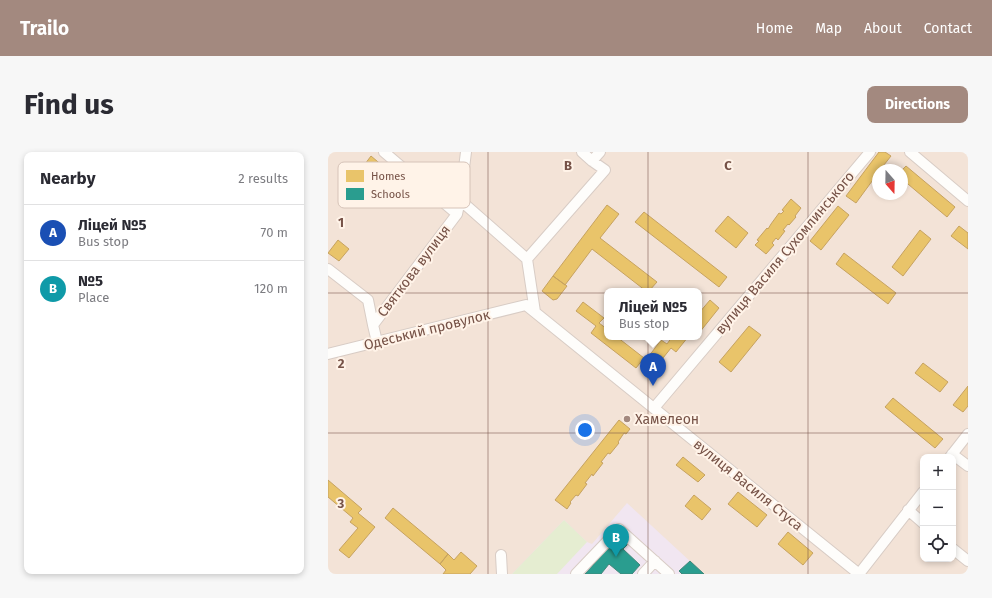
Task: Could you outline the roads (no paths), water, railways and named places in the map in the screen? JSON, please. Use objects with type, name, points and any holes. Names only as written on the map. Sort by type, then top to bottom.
[{"type":"street","points":[[384,152],[396,162]]},
{"type":"street","name":"Святкова вулиця","points":[[465,162],[466,152]]},
{"type":"street","points":[[528,259],[605,170],[582,152]]},
{"type":"street","points":[[592,161],[600,152]]},
{"type":"street","name":"вулиця Василя Сухомлинського","points":[[654,408],[870,152]]},
{"type":"street","points":[[910,152],[968,201]]},
{"type":"street","points":[[450,208],[457,214]]},
{"type":"street","name":"Святкова вулиця","points":[[377,342],[373,325],[457,214],[458,208]]},
{"type":"street","points":[[469,208],[528,259],[534,312]]},
{"type":"street","points":[[328,269],[368,300],[373,325]]},
{"type":"street","name":"вулиця Василя Стуса","points":[[526,305],[859,574]]},
{"type":"street","name":"Одеський провулок","points":[[328,354],[526,305]]},
{"type":"street","points":[[953,454],[968,434]]},
{"type":"street","points":[[956,459],[968,466]]},
{"type":"street","points":[[859,574],[920,496]]},
{"type":"street","points":[[908,510],[920,520]]},
{"type":"street","points":[[576,574],[619,529],[669,574]]},
{"type":"street","points":[[956,552],[968,562]]},
{"type":"street","points":[[501,555],[502,574]]},
{"type":"street","points":[[642,574],[655,561]]},
{"type":"place","name":"Ліцей №5","points":[[653,386]]},
{"type":"place","name":"Хамелеон","points":[[627,419]]},
{"type":"place","name":"№5","points":[[616,557]]}]
